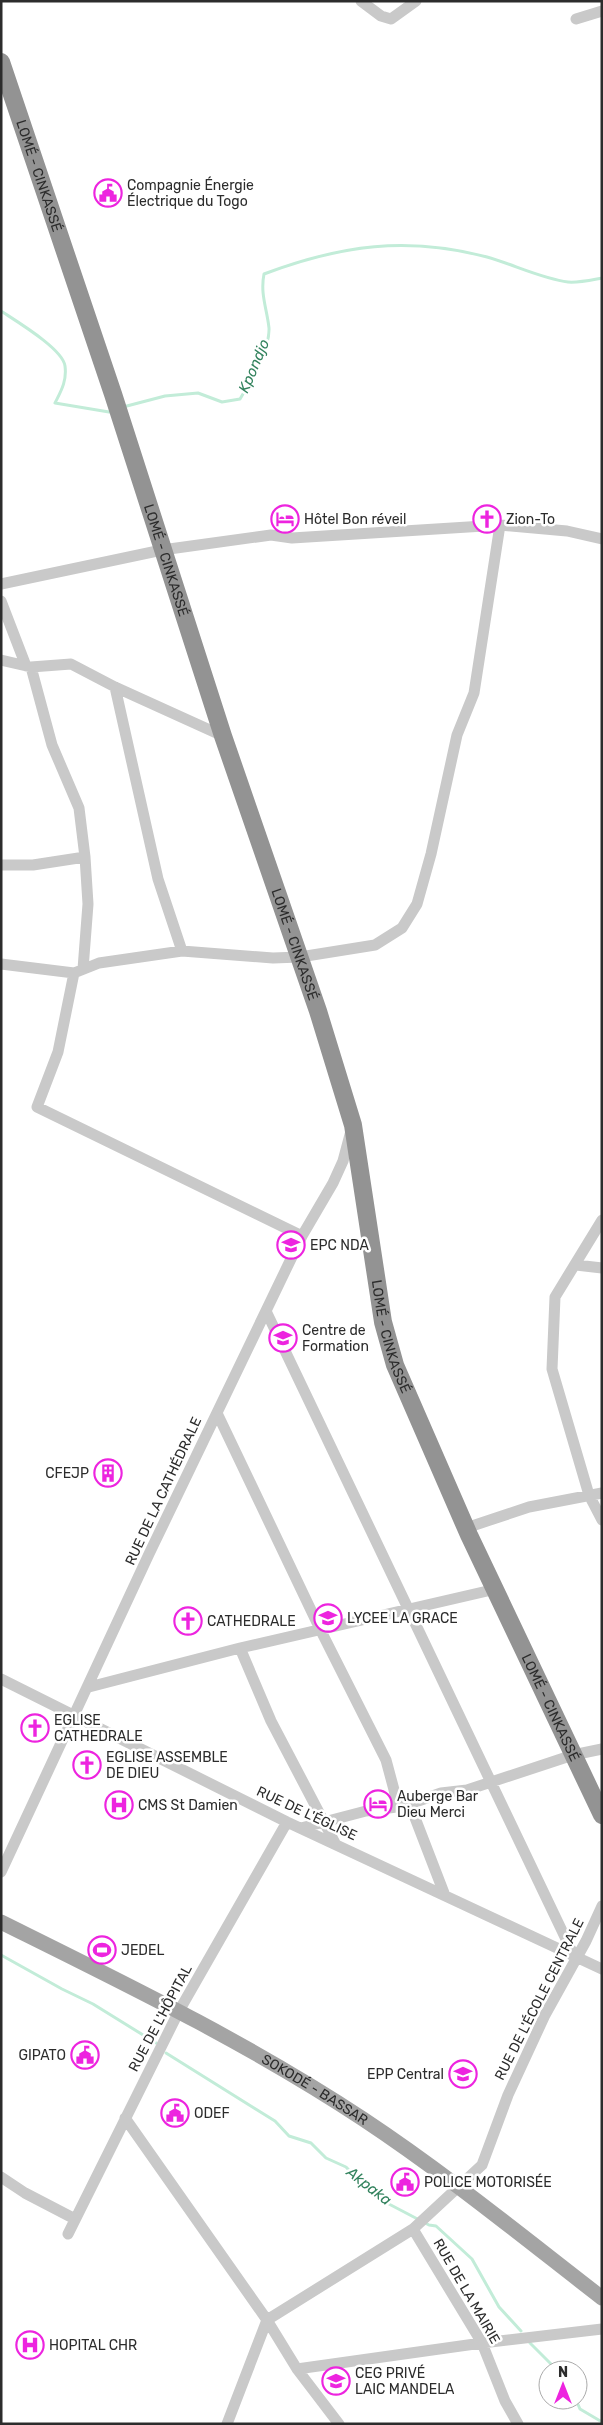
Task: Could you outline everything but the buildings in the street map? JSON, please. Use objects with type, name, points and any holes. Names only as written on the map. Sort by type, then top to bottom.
[{"type":"highway","name":"LOMÉ - CINKASSÉ","points":[[1,62],[113,394],[223,736],[300,957],[353,1124],[389,1346],[417,1418],[466,1528],[602,1815]]},
{"type":"main road","name":"SOKODÉ - BASSAR","points":[[1,1922],[180,2011],[328,2097],[402,2145],[460,2187],[602,2298]]},
{"type":"street","points":[[361,1],[381,16],[391,19],[416,1]]},
{"type":"street","points":[[576,18],[602,10]]},
{"type":"street","points":[[1,964],[78,971],[98,963],[182,951],[273,958],[300,957],[375,945],[402,928],[417,904],[431,854],[457,735],[474,693],[500,525]]},
{"type":"street","points":[[1,584],[162,550],[271,535],[292,538],[500,525],[567,531],[602,539]]},
{"type":"street","points":[[1,601],[28,666],[52,745],[79,808],[85,857],[88,904],[78,971],[58,1052],[37,1108],[302,1236]]},
{"type":"street","points":[[1,660],[28,666],[71,664],[115,687],[223,736]]},
{"type":"street","points":[[115,687],[158,878],[182,951]]},
{"type":"street","points":[[1,865],[33,865],[85,857]]},
{"type":"street","name":"RUE DE LA CATHÉDRALE","points":[[1,1872],[217,1412],[302,1236],[333,1183],[343,1161],[353,1124]]},
{"type":"street","points":[[602,1220],[555,1298],[552,1369],[588,1495],[602,1520]]},
{"type":"street","points":[[576,1265],[602,1268]]},
{"type":"street","points":[[266,1311],[493,1782],[575,1958]]},
{"type":"street","points":[[217,1412],[320,1629],[386,1760],[397,1801],[412,1810],[444,1893]]},
{"type":"street","points":[[466,1528],[529,1507],[602,1493]]},
{"type":"street","points":[[89,1688],[240,1648],[496,1589]]},
{"type":"street","points":[[240,1648],[271,1722],[335,1843]]},
{"type":"street","name":"RUE DE L'ÉGLISE","points":[[1,1679],[288,1822],[444,1893],[575,1958],[602,1969]]},
{"type":"street","points":[[301,1828],[366,1811],[404,1806],[441,1794],[467,1790],[572,1755],[602,1749]]},
{"type":"street","name":"RUE DE L'HÔPITAL","points":[[68,2234],[180,2011],[288,1822]]},
{"type":"street","name":"RUE DE L'ÉCOLE CENTRALE","points":[[267,2320],[416,2227],[430,2216],[482,2165],[508,2095],[545,2015],[575,1958],[586,1942],[602,1906]]},
{"type":"street","points":[[125,2118],[267,2320],[297,2369],[339,2424]]},
{"type":"street","points":[[1,2178],[25,2194],[75,2218]]},
{"type":"street","name":"RUE DE LA MAIRIE","points":[[416,2227],[482,2343],[506,2401],[518,2424]]},
{"type":"street","points":[[227,2424],[267,2320]]},
{"type":"street","points":[[297,2369],[482,2343],[602,2329]]},
{"type":"waterway","name":"Kpondjo","points":[[123,407],[165,396],[198,393],[222,402],[240,399],[259,365],[268,336],[269,328],[263,288],[264,274],[320,256],[374,247],[429,247],[487,257],[538,275],[568,282],[602,278]]},
{"type":"waterway","name":"Kpondjo","points":[[1,311],[38,336],[62,359],[65,366],[65,376],[63,386],[55,403],[109,412],[113,411]]},
{"type":"waterway","name":"Akpaka","points":[[1,1955],[93,2004],[156,2043]]},
{"type":"waterway","name":"Akpaka","points":[[166,2053],[275,2121],[289,2136],[311,2143],[326,2158],[346,2167],[362,2184],[387,2203],[429,2225],[436,2226],[472,2259],[499,2307],[521,2331]]},
{"type":"waterway","name":"Akpaka","points":[[530,2343],[547,2360]]},
{"type":"waterway","name":"Akpaka","points":[[582,2410],[602,2422]]},
{"type":"place","name":"Compagnie Énergie Électrique du Togo","points":[[108,193]]},
{"type":"place","name":"Hôtel Bon réveil","points":[[285,519]]},
{"type":"place","name":"Zion-To","points":[[487,519]]},
{"type":"place","name":"EPC NDA","points":[[291,1245]]},
{"type":"place","name":"Centre de Formation","points":[[283,1338]]},
{"type":"place","name":"CFEJP","points":[[108,1473]]},
{"type":"place","name":"LYCEE LA GRACE","points":[[328,1618]]},
{"type":"place","name":"CATHEDRALE","points":[[188,1621]]},
{"type":"place","name":"EGLISE CATHEDRALE","points":[[35,1728]]},
{"type":"place","name":"EGLISE ASSEMBLE DE DIEU","points":[[87,1765]]},
{"type":"place","name":"Auberge Bar Dieu Merci","points":[[378,1804]]},
{"type":"place","name":"CMS St Damien","points":[[119,1805]]},
{"type":"place","name":"JEDEL","points":[[102,1950]]},
{"type":"place","name":"GIPATO","points":[[85,2055]]},
{"type":"place","name":"EPP Central","points":[[463,2074]]},
{"type":"place","name":"ODEF","points":[[175,2113]]},
{"type":"place","name":"POLICE MOTORISÉE","points":[[405,2182]]},
{"type":"place","name":"HOPITAL CHR","points":[[30,2345]]},
{"type":"place","name":"CEG PRIVÉ LAIC MANDELA","points":[[336,2381]]}]
